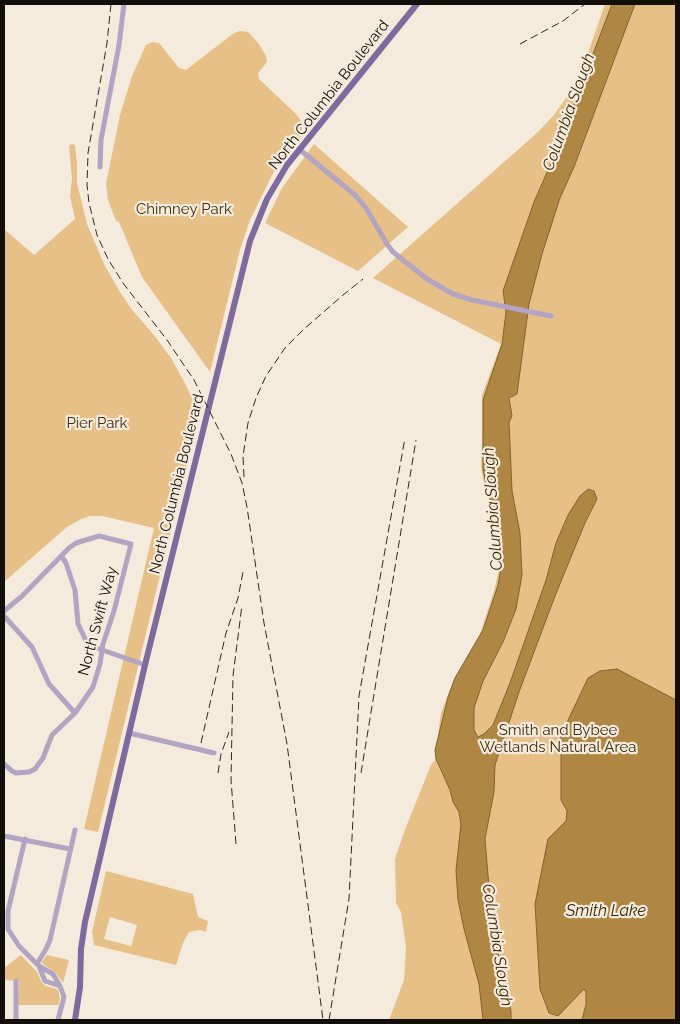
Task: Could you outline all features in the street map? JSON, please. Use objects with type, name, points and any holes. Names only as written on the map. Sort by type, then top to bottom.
[{"type":"main road","name":"North Columbia Boulevard","points":[[75,1020],[80,987],[81,949],[85,922],[145,665],[254,229],[275,183],[299,149],[417,4]]},
{"type":"street","points":[[100,167],[101,140],[119,45],[124,4]]},
{"type":"street","points":[[299,149],[355,195],[366,208],[387,244],[406,263],[442,288],[462,298],[551,316]]},
{"type":"street","name":"North Swift Way","points":[[4,764],[16,773],[32,771],[43,758],[52,735],[75,713],[93,687],[131,544],[97,536],[71,546],[62,557]]},
{"type":"street","points":[[4,611],[22,597],[62,557],[66,563],[75,590],[78,622],[86,642],[90,647],[145,665]]},
{"type":"street","points":[[4,616],[32,647],[49,684],[75,713]]},
{"type":"street","points":[[129,733],[214,753]]},
{"type":"street","points":[[38,965],[50,940],[75,830]]},
{"type":"street","points":[[4,836],[70,849]]},
{"type":"street","points":[[25,839],[8,911],[6,930],[38,965],[56,978],[64,996],[58,1020]]},
{"type":"street","points":[[38,965],[45,981],[60,986]]},
{"type":"street","points":[[43,975],[48,971]]},
{"type":"street","points":[[52,983],[56,978]]},
{"type":"street","points":[[16,981],[16,1020]]},
{"type":"green space","name":"Smith and Bybee Wetlands Natural Area","points":[[605,4],[676,4],[676,1020],[389,1020],[404,980],[406,948],[401,912],[396,903],[395,859],[431,765],[436,759],[441,771],[438,735],[441,713],[454,679],[480,634],[499,569],[497,527],[481,466],[482,395],[501,344],[373,278],[538,132],[554,115],[580,76]]},
{"type":"green space","name":"Chimney Park","points":[[240,31],[248,32],[259,44],[266,56],[267,62],[258,73],[259,79],[295,113],[302,122],[300,132],[302,134],[272,175],[250,220],[240,250],[210,372],[142,277],[119,222],[116,221],[108,200],[106,184],[120,115],[132,76],[146,45],[152,42],[159,43],[179,68],[186,70],[234,33]]},
{"type":"green space","points":[[314,144],[408,227],[358,271],[265,223],[282,188]]},
{"type":"green space","name":"Pier Park","points":[[75,145],[77,183],[87,224],[105,266],[133,311],[171,358],[199,414],[98,832],[84,829],[154,528],[102,516],[90,516],[81,519],[67,527],[4,582],[4,229],[34,255],[75,219],[70,196],[72,179],[69,146]]},
{"type":"green space","points":[[106,871],[193,894],[198,917],[208,921],[206,932],[200,930],[189,932],[183,943],[176,965],[94,945],[92,932]],"holes":[[[110,917],[137,925],[131,946],[104,939]]]},
{"type":"green space","points":[[21,955],[37,972],[42,983],[58,990],[60,999],[58,1005],[18,1005],[19,981],[4,980],[4,968]]},
{"type":"green space","points":[[47,955],[69,960],[63,983],[56,973],[43,964],[42,962]]},
{"type":"water","name":"Columbia Slough","points":[[612,4],[635,4],[574,167],[560,198],[542,254],[529,304],[517,394],[509,398],[512,416],[509,422],[512,491],[520,533],[522,575],[516,609],[503,642],[483,681],[474,708],[474,730],[478,737],[493,725],[510,683],[546,580],[556,543],[568,515],[580,496],[588,489],[594,491],[597,499],[555,596],[519,692],[495,765],[494,792],[485,839],[493,935],[506,984],[511,1020],[483,1020],[479,984],[458,900],[456,870],[461,824],[459,812],[453,802],[450,790],[436,759],[435,750],[448,697],[455,678],[483,630],[498,585],[501,568],[500,530],[487,490],[483,469],[483,400],[502,344],[506,312],[503,291],[534,202],[555,154]]},
{"type":"water","name":"Smith Lake","points":[[617,669],[676,700],[676,1020],[582,1020],[586,1004],[586,992],[584,989],[558,1016],[549,1013],[540,989],[535,904],[548,839],[566,821],[567,811],[561,800],[561,735],[588,678],[600,671]]},
{"type":"railway","points":[[111,4],[107,43],[88,153],[87,185],[89,203],[97,235],[108,259],[123,283],[167,340],[194,380],[231,454],[242,483],[264,623],[287,744],[323,1020]]},
{"type":"railway","points":[[520,44],[563,21],[585,4]]},
{"type":"railway","points":[[244,477],[243,456],[248,423],[266,376],[285,348],[303,330],[363,279]]},
{"type":"railway","points":[[329,1020],[349,899],[359,696],[405,438]]},
{"type":"railway","points":[[361,773],[416,440]]},
{"type":"railway","points":[[201,743],[226,633],[238,598],[243,572]]},
{"type":"railway","points":[[236,844],[231,780],[233,676],[242,605]]},
{"type":"railway","points":[[218,773],[221,754],[229,732]]}]
